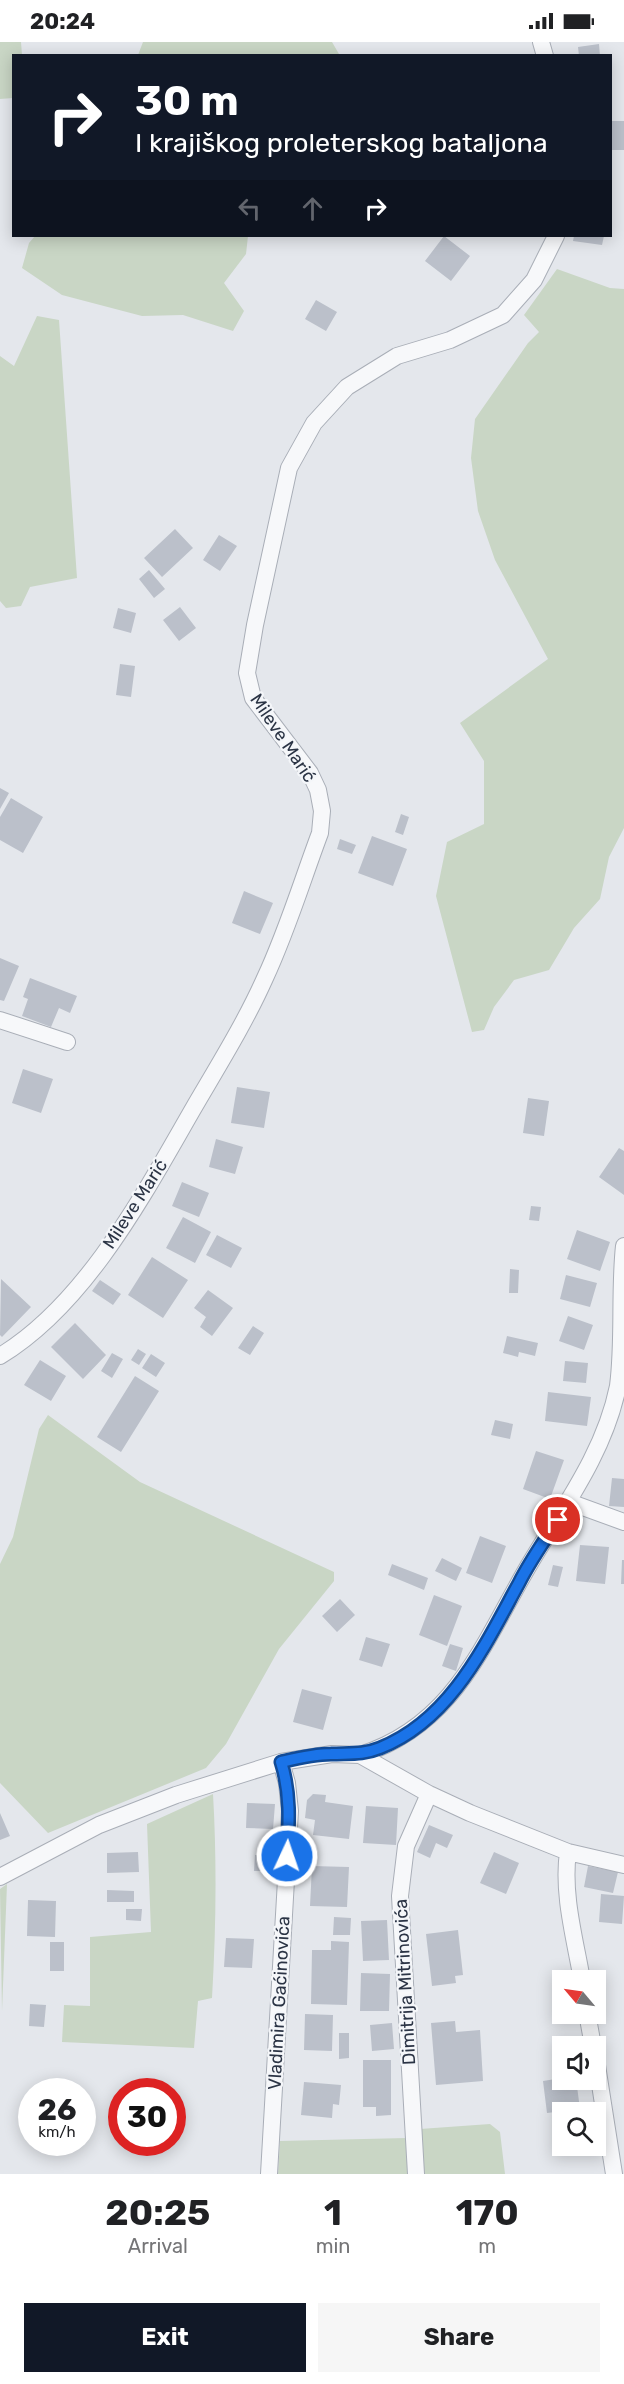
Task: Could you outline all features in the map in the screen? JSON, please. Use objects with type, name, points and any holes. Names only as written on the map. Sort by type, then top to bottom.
[{"type":"street","name":"Mileve Marić","points":[[0,1356],[30,1335],[64,1305],[103,1254],[168,1153],[266,977],[320,833],[322,811],[318,790],[310,773],[253,698],[247,673],[289,468],[299,445],[335,398],[373,368],[397,356],[450,340],[503,315],[534,280],[556,237]]},
{"type":"street","points":[[0,1020],[67,1042]]},
{"type":"street","points":[[0,1877],[99,1825],[229,1776],[307,1756],[360,1755],[398,1740],[447,1698],[484,1650],[532,1559],[569,1502],[597,1444],[618,1387],[622,1354],[624,1246]]},
{"type":"street","points":[[569,1502],[624,1522]]},
{"type":"street","points":[[398,1740],[395,1760],[402,1776]]},
{"type":"street","points":[[360,1755],[402,1776],[429,1794],[568,1852],[624,1865]]},
{"type":"street","name":"Vladimira Gaćinovića","points":[[269,2174],[290,1811],[287,1783],[281,1762]]},
{"type":"street","name":"Dimitrija Mitrinovića","points":[[416,2174],[400,1896],[406,1846],[429,1794]]},
{"type":"street","points":[[568,1852],[565,1869],[580,1970]]},
{"type":"street","points":[[601,2090],[614,2174]]},
{"type":"green space","points":[[0,42],[21,42],[22,54],[12,54],[12,98],[0,99]]},
{"type":"green space","points":[[143,42],[332,42],[339,54],[138,54]]},
{"type":"green space","points":[[34,237],[248,237],[246,254],[224,283],[244,311],[233,331],[183,315],[142,316],[62,295],[22,268],[29,243]]},
{"type":"green space","points":[[557,269],[610,288],[624,289],[624,828],[609,857],[600,899],[574,928],[549,970],[514,980],[494,1007],[484,1030],[472,1032],[436,896],[447,842],[484,824],[484,761],[460,723],[548,659],[495,560],[478,511],[471,458],[475,419],[528,343],[539,332],[524,315]]},
{"type":"green space","points":[[37,316],[59,320],[77,578],[30,587],[21,606],[6,608],[0,601],[0,356],[14,366]]},
{"type":"green space","points":[[48,1415],[140,1482],[334,1572],[334,1581],[279,1649],[226,1744],[206,1768],[48,1833],[0,1783],[0,1564],[13,1537],[39,1429]]},
{"type":"green space","points":[[213,1794],[216,1896],[212,1998],[198,2001],[194,2048],[62,2042],[64,2005],[90,2006],[90,1937],[151,1932],[147,1824]]},
{"type":"green space","points":[[7,1884],[2,2011],[0,1889]]},
{"type":"green space","points":[[490,2124],[500,2132],[505,2174],[423,2174],[420,2129]]},
{"type":"green space","points":[[406,2138],[408,2174],[278,2174],[280,2141]]},
{"type":"building","points":[[599,44],[600,54],[579,54],[578,47]]},
{"type":"building","points":[[612,121],[624,121],[624,150],[612,150]]},
{"type":"building","points":[[443,237],[470,256],[451,281],[425,261]]},
{"type":"building","points":[[574,237],[604,237],[602,245],[573,241]]},
{"type":"building","points":[[316,300],[337,312],[326,331],[305,319]]},
{"type":"building","points":[[175,529],[193,548],[162,577],[144,558]]},
{"type":"building","points":[[219,535],[237,546],[220,571],[203,560]]},
{"type":"building","points":[[149,570],[165,589],[154,598],[139,579]]},
{"type":"building","points":[[180,607],[196,628],[179,641],[163,620]]},
{"type":"building","points":[[118,608],[136,613],[131,633],[113,628]]},
{"type":"building","points":[[120,664],[135,666],[131,697],[116,695]]},
{"type":"building","points":[[0,788],[9,793],[0,809]]},
{"type":"building","points":[[11,798],[43,817],[23,853],[0,840],[0,817]]},
{"type":"building","points":[[401,814],[409,817],[403,835],[395,832]]},
{"type":"building","points":[[372,836],[407,849],[393,886],[358,873]]},
{"type":"building","points":[[340,839],[356,845],[352,854],[337,849]]},
{"type":"building","points":[[244,891],[273,903],[260,934],[232,923]]},
{"type":"building","points":[[0,958],[19,966],[4,1001],[0,1000]]},
{"type":"building","points":[[30,978],[77,996],[70,1013],[59,1008],[51,1027],[22,1016],[28,999],[23,997]]},
{"type":"building","points":[[23,1069],[53,1079],[41,1113],[12,1103]]},
{"type":"building","points":[[237,1087],[270,1092],[264,1128],[231,1123]]},
{"type":"building","points":[[528,1098],[549,1101],[544,1136],[523,1133]]},
{"type":"building","points":[[216,1139],[243,1147],[235,1174],[209,1167]]},
{"type":"building","points":[[619,1148],[624,1151],[624,1195],[599,1177]]},
{"type":"building","points":[[182,1182],[209,1193],[199,1217],[172,1206]]},
{"type":"building","points":[[531,1206],[541,1207],[539,1221],[529,1220]]},
{"type":"building","points":[[183,1217],[211,1232],[195,1263],[166,1248]]},
{"type":"building","points":[[577,1230],[610,1242],[600,1271],[567,1259]]},
{"type":"building","points":[[217,1235],[242,1248],[231,1268],[206,1255]]},
{"type":"building","points":[[152,1257],[188,1280],[163,1318],[128,1295]]},
{"type":"building","points":[[510,1269],[519,1270],[518,1293],[509,1293]]},
{"type":"building","points":[[566,1275],[597,1283],[590,1307],[560,1299]]},
{"type":"building","points":[[1,1279],[31,1307],[2,1337],[0,1335]]},
{"type":"building","points":[[100,1280],[121,1294],[113,1305],[92,1291]]},
{"type":"building","points":[[208,1290],[233,1308],[212,1336],[200,1327],[206,1317],[194,1308]]},
{"type":"building","points":[[568,1316],[593,1325],[584,1350],[559,1341]]},
{"type":"building","points":[[75,1323],[106,1355],[83,1379],[51,1347]]},
{"type":"building","points":[[253,1326],[264,1333],[250,1355],[238,1348]]},
{"type":"building","points":[[507,1336],[538,1343],[535,1356],[519,1352],[518,1357],[503,1353]]},
{"type":"building","points":[[138,1349],[146,1354],[139,1365],[131,1360]]},
{"type":"building","points":[[112,1353],[123,1359],[112,1378],[101,1371]]},
{"type":"building","points":[[151,1354],[165,1363],[156,1377],[142,1368]]},
{"type":"building","points":[[40,1360],[66,1376],[51,1401],[24,1385]]},
{"type":"building","points":[[565,1361],[588,1363],[586,1383],[563,1381]]},
{"type":"building","points":[[135,1376],[159,1391],[121,1452],[97,1437]]},
{"type":"building","points":[[548,1392],[591,1397],[587,1426],[545,1421]]},
{"type":"building","points":[[495,1420],[513,1424],[510,1439],[491,1435]]},
{"type":"building","points":[[536,1451],[564,1460],[550,1499],[523,1489]]},
{"type":"building","points":[[612,1478],[624,1479],[624,1507],[609,1506]]},
{"type":"building","points":[[480,1536],[506,1546],[492,1583],[466,1573]]},
{"type":"building","points":[[580,1545],[609,1547],[605,1584],[576,1581]]},
{"type":"building","points":[[442,1558],[462,1568],[456,1581],[435,1571]]},
{"type":"building","points":[[622,1560],[624,1560],[624,1584],[621,1584]]},
{"type":"building","points":[[392,1564],[428,1578],[424,1590],[388,1575]]},
{"type":"building","points":[[553,1565],[563,1567],[558,1587],[548,1585]]},
{"type":"building","points":[[434,1595],[462,1606],[447,1646],[419,1635]]},
{"type":"building","points":[[340,1599],[355,1615],[337,1632],[322,1616]]},
{"type":"building","points":[[366,1637],[390,1644],[382,1667],[359,1660]]},
{"type":"building","points":[[450,1644],[463,1648],[456,1671],[442,1666]]},
{"type":"building","points":[[302,1689],[332,1697],[323,1730],[293,1722]]},
{"type":"building","points":[[313,1794],[326,1795],[325,1802],[353,1806],[349,1839],[313,1835],[315,1820],[305,1818],[307,1800]]},
{"type":"building","points":[[247,1803],[275,1804],[273,1829],[246,1828]]},
{"type":"building","points":[[366,1806],[398,1808],[396,1845],[363,1843]]},
{"type":"building","points":[[0,1813],[10,1836],[0,1840]]},
{"type":"building","points":[[429,1825],[453,1835],[447,1848],[436,1843],[430,1858],[417,1852]]},
{"type":"building","points":[[138,1852],[139,1872],[107,1873],[107,1853]]},
{"type":"building","points":[[494,1852],[519,1863],[506,1894],[480,1883]]},
{"type":"building","points":[[255,1855],[277,1855],[276,1871],[254,1871]]},
{"type":"building","points":[[312,1866],[349,1867],[347,1907],[310,1906]]},
{"type":"building","points":[[588,1866],[618,1872],[613,1893],[584,1887]]},
{"type":"building","points":[[107,1890],[134,1891],[134,1902],[107,1902]]},
{"type":"building","points":[[601,1894],[624,1896],[622,1924],[599,1922]]},
{"type":"building","points":[[28,1900],[56,1901],[55,1937],[27,1936]]},
{"type":"building","points":[[126,1909],[142,1909],[141,1921],[126,1920]]},
{"type":"building","points":[[334,1917],[351,1918],[350,1935],[333,1935]]},
{"type":"building","points":[[387,1920],[389,1960],[363,1961],[361,1921]]},
{"type":"building","points":[[458,1930],[463,1975],[455,1976],[456,1983],[432,1986],[426,1934]]},
{"type":"building","points":[[226,1938],[254,1939],[252,1968],[224,1967]]},
{"type":"building","points":[[331,1941],[349,1942],[347,2005],[311,2004],[312,1950],[331,1950]]},
{"type":"building","points":[[50,1942],[64,1942],[64,1971],[50,1971]]},
{"type":"building","points":[[361,1973],[390,1974],[389,2011],[360,2011]]},
{"type":"building","points":[[30,2004],[46,2005],[44,2027],[29,2026]]},
{"type":"building","points":[[305,2014],[333,2015],[332,2051],[304,2050]]},
{"type":"building","points":[[455,2021],[456,2032],[480,2030],[483,2081],[436,2085],[431,2023]]},
{"type":"building","points":[[392,2023],[394,2049],[372,2051],[370,2025]]},
{"type":"building","points":[[339,2033],[349,2033],[349,2058],[339,2059]]},
{"type":"building","points":[[363,2060],[391,2060],[391,2115],[376,2116],[376,2107],[363,2107]]},
{"type":"building","points":[[552,2080],[552,2090],[577,2090],[579,2102],[552,2102],[552,2112],[547,2113],[543,2081]]},
{"type":"building","points":[[304,2082],[341,2085],[339,2105],[333,2104],[332,2118],[301,2115]]},
{"type":"route","points":[[287,1856],[290,1811],[287,1783],[281,1762],[307,1756],[360,1755],[398,1740],[422,1721],[447,1698],[484,1650],[532,1559],[558,1520]]}]
